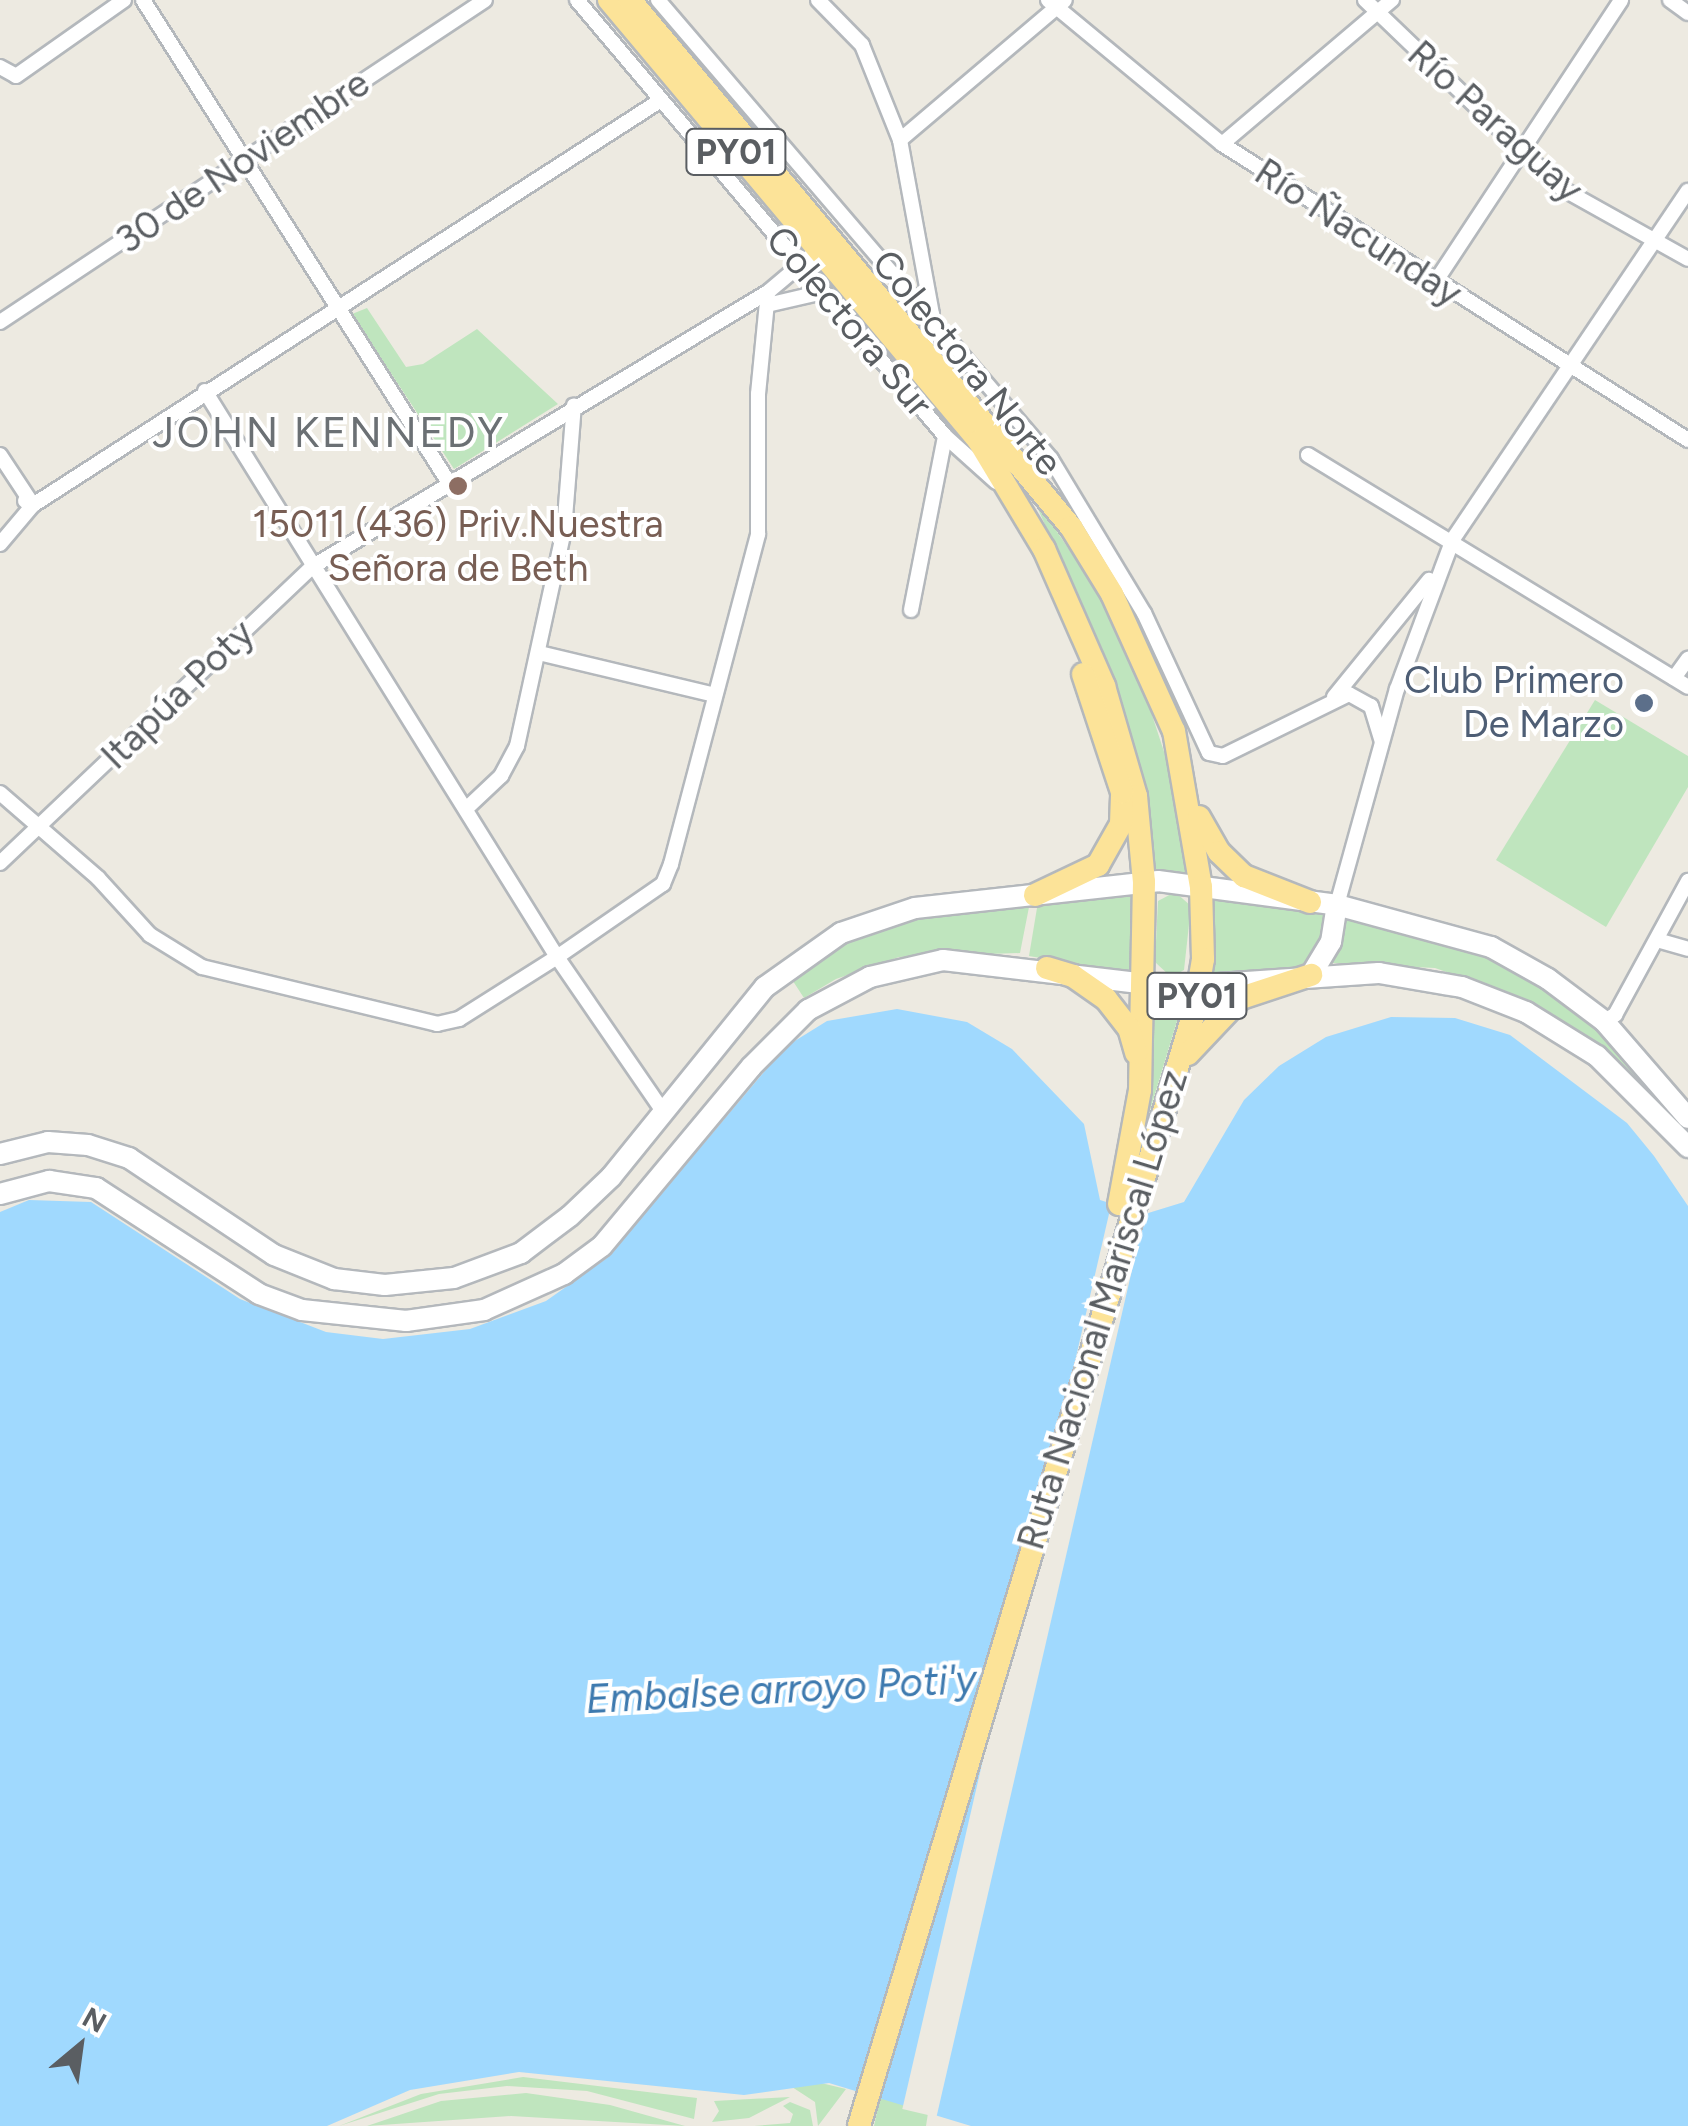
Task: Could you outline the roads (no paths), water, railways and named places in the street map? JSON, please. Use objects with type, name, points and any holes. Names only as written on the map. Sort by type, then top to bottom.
[{"type":"highway","name":"Ruta Nacional Mariscal López","points":[[608,0],[810,257],[1016,496],[1073,612],[1124,743],[1144,882],[1140,1090],[1129,1192]]},
{"type":"highway","name":"Ruta Nacional Mariscal López","points":[[630,0],[1023,462],[1092,560],[1152,673],[1188,790],[1201,887],[1199,986],[1175,1072],[1129,1192],[961,1752],[859,2110],[841,2126]]},
{"type":"highway","points":[[1035,896],[1098,865],[1115,842],[1124,808],[1074,645],[1073,612]]},
{"type":"highway","points":[[1188,790],[1207,836],[1230,863],[1263,886],[1310,902]]},
{"type":"highway","points":[[1047,968],[1091,986],[1117,1011],[1133,1040],[1140,1090]]},
{"type":"highway","points":[[1175,1072],[1241,998],[1310,975]]},
{"type":"main road","points":[[0,1154],[48,1142],[88,1145],[129,1158],[274,1256],[334,1279],[386,1285],[465,1275],[522,1253],[611,1177],[765,988],[830,940],[915,908],[1144,882],[1173,882],[1337,905],[1491,947],[1548,979],[1604,1022],[1688,1118]]},
{"type":"main road","points":[[1310,975],[1331,942],[1337,905]]},
{"type":"main road","points":[[0,1194],[49,1181],[96,1188],[142,1211],[259,1294],[302,1310],[406,1322],[484,1310],[564,1274],[602,1246],[771,1044],[833,994],[870,977],[932,962],[1047,968],[1173,987],[1310,975],[1432,980],[1526,1012],[1625,1079],[1688,1147]]},
{"type":"street","points":[[2,70],[16,76],[124,0]]},
{"type":"street","points":[[143,0],[451,486]]},
{"type":"street","name":"30 de Noviembre","points":[[0,322],[244,164],[484,0]]},
{"type":"street","name":"Colectora Sur","points":[[577,0],[661,100],[810,257],[824,292],[881,341],[946,436],[1016,496]]},
{"type":"street","name":"Colectora Norte","points":[[658,0],[932,314],[1051,459],[1144,613],[1209,753],[1222,756],[1334,697]]},
{"type":"street","points":[[818,0],[862,44],[900,140],[932,314],[924,346]]},
{"type":"street","name":"Río Paraguay","points":[[1365,0],[1522,152],[1582,203],[1688,259]]},
{"type":"street","points":[[1222,144],[1379,16],[1392,0]]},
{"type":"street","points":[[1434,284],[1620,0]]},
{"type":"street","points":[[1670,0],[1688,13]]},
{"type":"street","points":[[900,140],[1056,2]]},
{"type":"street","name":"Río Ñacunday","points":[[1056,2],[1222,144],[1434,284],[1688,440]]},
{"type":"street","points":[[0,544],[28,503],[661,100]]},
{"type":"street","points":[[1337,905],[1382,741],[1452,539],[1688,191]]},
{"type":"street","name":"Itapúa Poty","points":[[0,863],[312,567],[451,486],[574,405],[767,299],[810,257]]},
{"type":"street","points":[[0,793],[40,826],[150,935],[202,967],[437,1024],[459,1018],[558,958],[663,884],[758,534],[758,394],[767,299],[824,292]]},
{"type":"street","points":[[205,391],[558,958],[664,1111]]},
{"type":"street","points":[[466,808],[501,776],[517,746],[564,531],[574,405]]},
{"type":"street","points":[[912,610],[946,436]]},
{"type":"street","points":[[0,455],[28,503]]},
{"type":"street","points":[[1308,455],[1452,539],[1688,687]]},
{"type":"street","points":[[1334,697],[1441,564]]},
{"type":"street","points":[[539,653],[716,695]]},
{"type":"street","points":[[1674,678],[1688,659]]},
{"type":"street","points":[[1334,697],[1349,694],[1371,706],[1382,741]]},
{"type":"street","points":[[1604,1022],[1615,1015],[1688,882]]},
{"type":"street","points":[[1657,940],[1688,949]]},
{"type":"water","name":"Embalse arroyo Poti'y","points":[[897,1009],[967,1022],[1012,1049],[1084,1124],[1100,1200],[1145,1214],[1184,1202],[1244,1100],[1279,1066],[1326,1037],[1391,1017],[1455,1018],[1510,1035],[1627,1123],[1654,1156],[1688,1206],[1688,2126],[971,2126],[829,2083],[744,2095],[519,2072],[410,2090],[327,2126],[0,2126],[0,1212],[29,1200],[91,1202],[240,1299],[326,1332],[383,1339],[470,1329],[546,1301],[607,1258],[785,1047],[827,1021]]},
{"type":"place","name":"15011 (436) Priv.Nuestra Señora de Beth","points":[[458,486]]},
{"type":"place","name":"Club Primero De Marzo","points":[[1644,703]]},
{"type":"district","name":"JOHN KENNEDY","points":[[329,433]]}]
